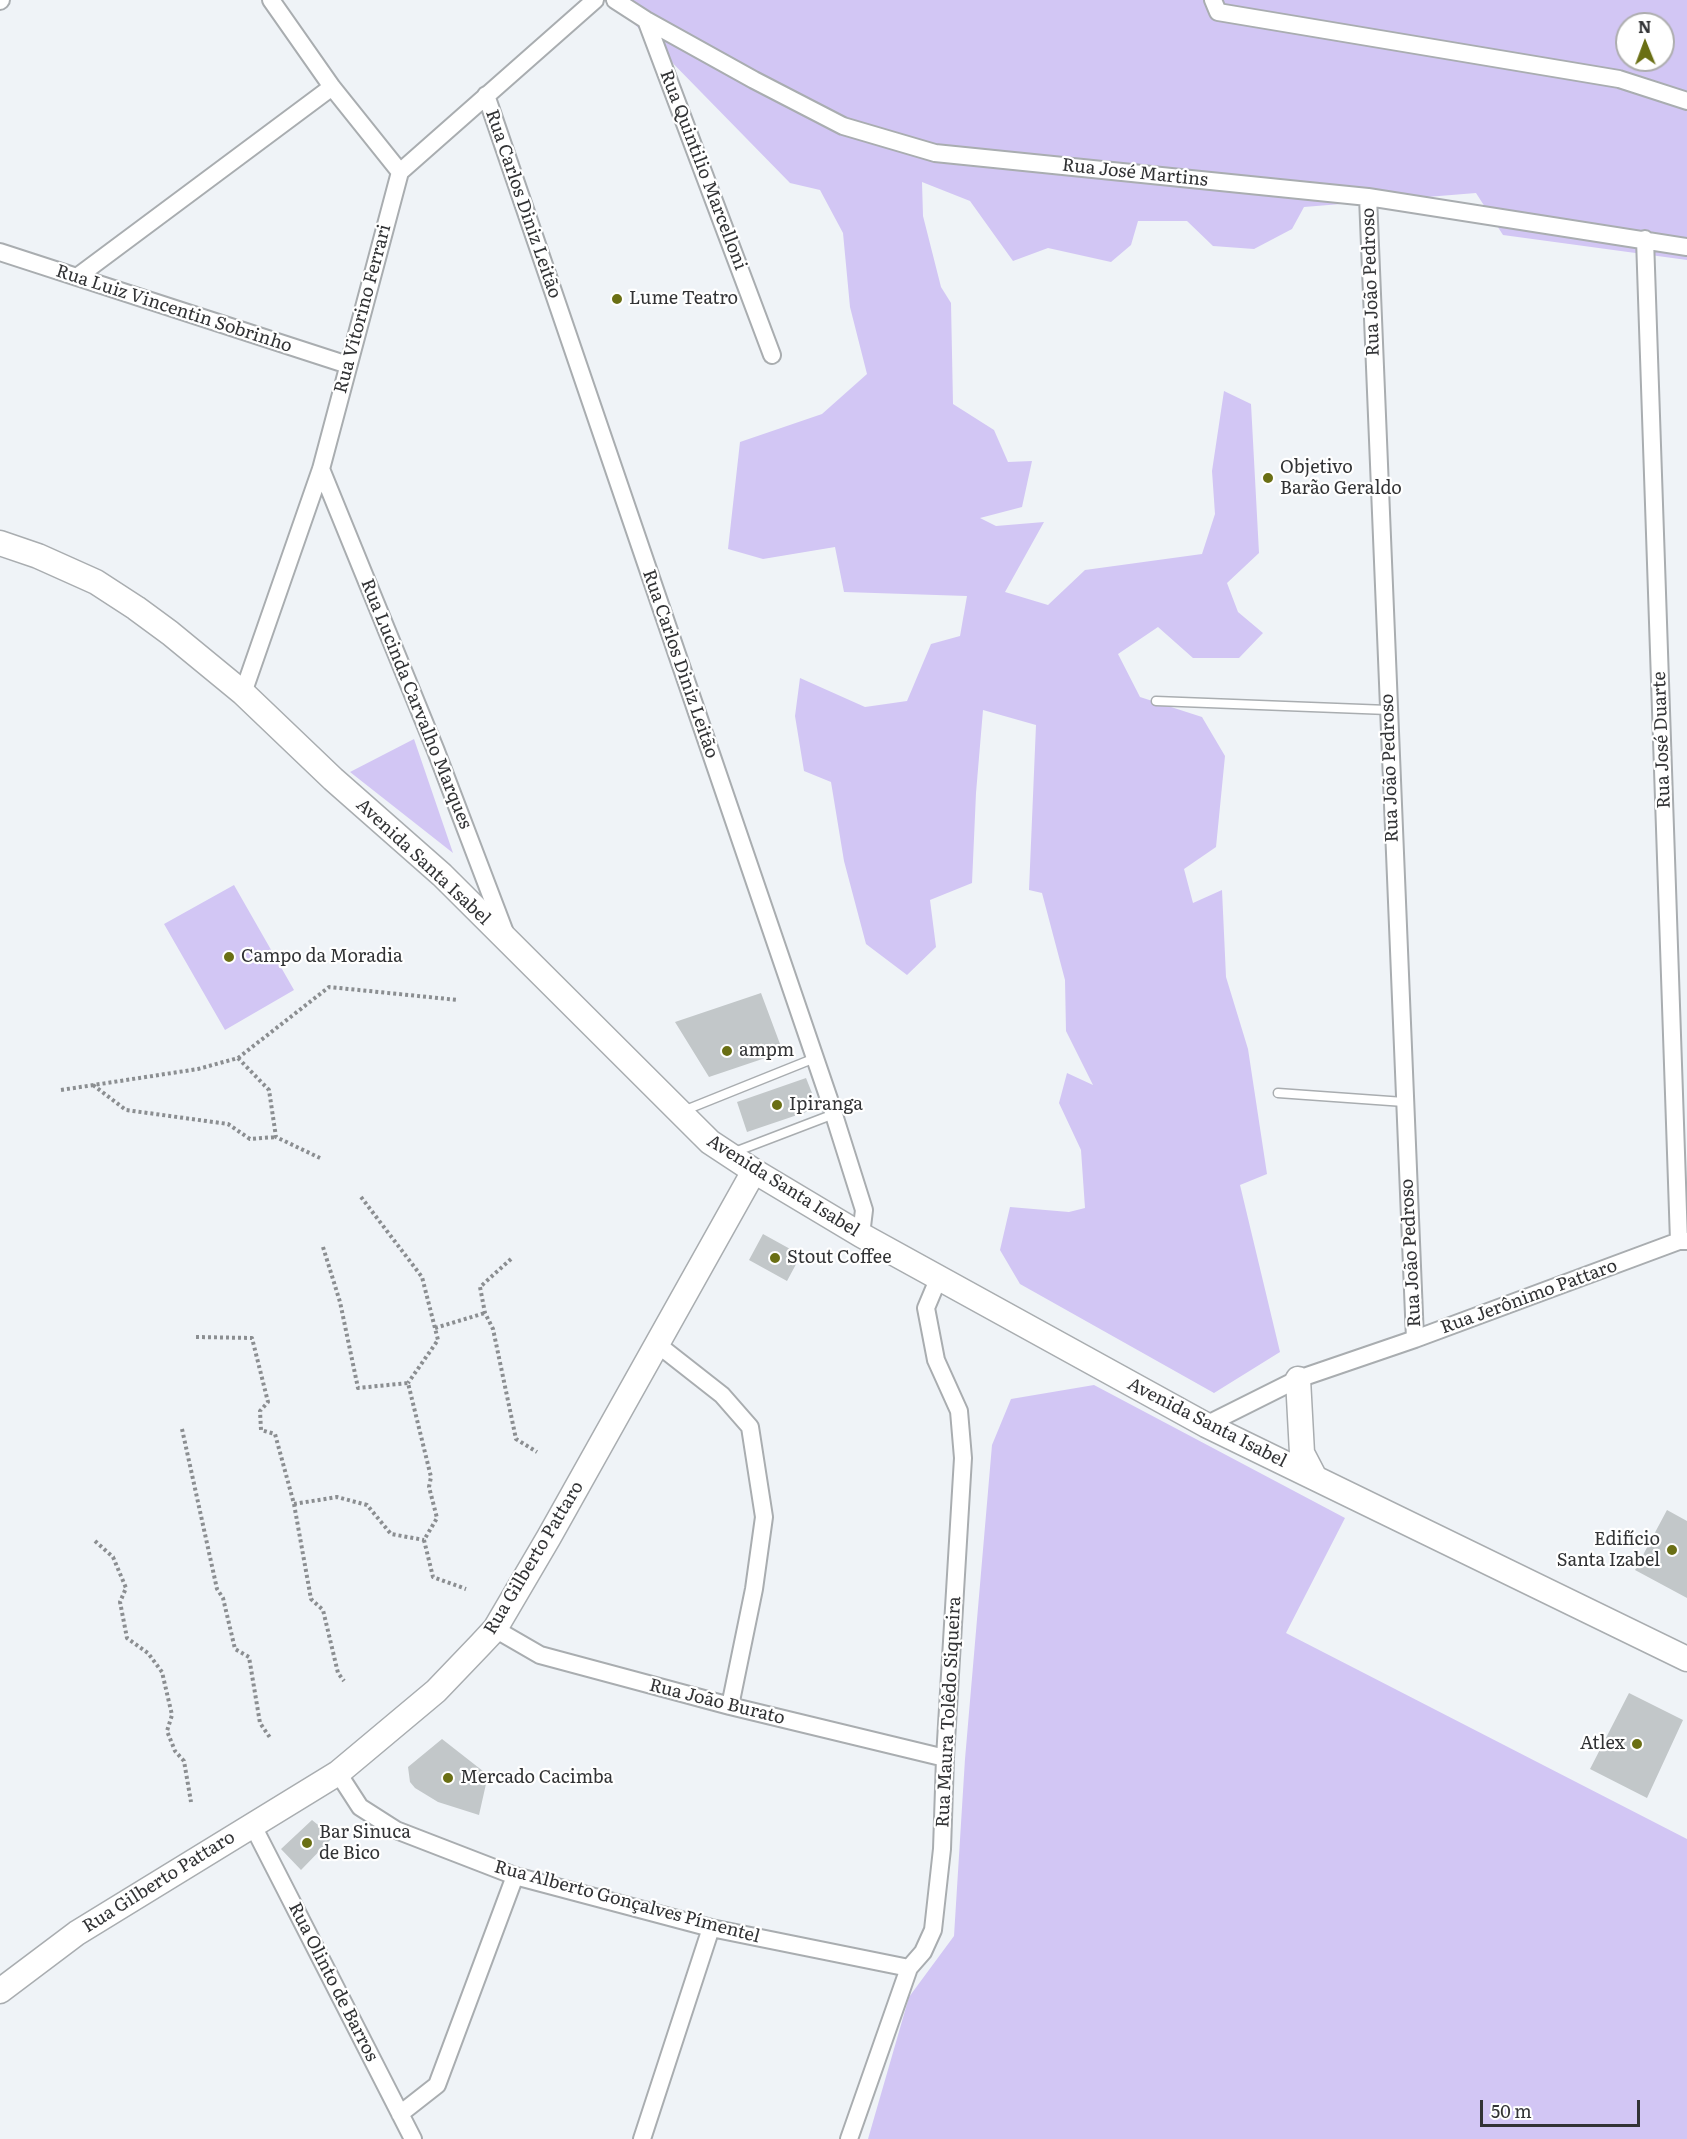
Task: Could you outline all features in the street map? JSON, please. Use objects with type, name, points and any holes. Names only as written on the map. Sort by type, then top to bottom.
[{"type":"main road","name":"Avenida Santa Isabel","points":[[0,543],[38,556],[96,582],[170,633],[243,693],[333,779],[442,875],[706,1140],[861,1235],[1206,1425],[1687,1659]]},
{"type":"main road","name":"Rua Gilberto Pattaro","points":[[0,1991],[77,1933],[338,1773],[436,1691],[495,1629],[754,1171]]},
{"type":"main road","points":[[1298,1379],[1302,1453],[1315,1478]]},
{"type":"street","points":[[271,0],[332,87],[400,172],[595,0]]},
{"type":"street","name":"Rua José Martins","points":[[615,0],[646,20],[843,126],[935,153],[1368,197],[1687,247]]},
{"type":"street","points":[[1213,0],[1218,12],[1619,79],[1687,101]]},
{"type":"street","name":"Rua Quintilio Marcelloni","points":[[646,20],[772,355]]},
{"type":"street","points":[[77,277],[332,87]]},
{"type":"street","name":"Rua Carlos Diniz Leitão","points":[[486,95],[834,1114],[864,1210],[861,1235]]},
{"type":"street","name":"Rua Vitorino Ferrari","points":[[243,693],[321,469],[400,172]]},
{"type":"street","name":"Rua João Pedroso","points":[[1368,197],[1415,1339]]},
{"type":"street","name":"Rua José Duarte","points":[[1645,239],[1683,1241]]},
{"type":"street","name":"Rua Luiz Vincentin Sobrinho","points":[[0,252],[348,365]]},
{"type":"street","name":"Rua Lucinda Carvalho Marques","points":[[321,469],[436,751],[509,941]]},
{"type":"street","name":"Rua Jerônimo Pattaro","points":[[1206,1425],[1298,1379],[1415,1339],[1683,1241]]},
{"type":"street","name":"Rua Maura Tolêdo Siqueira","points":[[849,2139],[909,1968],[923,1952],[933,1930],[942,1849],[945,1758],[963,1458],[959,1411],[936,1360],[926,1308],[939,1276]]},
{"type":"street","points":[[657,1344],[722,1395],[750,1426],[764,1517],[754,1588],[730,1706]]},
{"type":"street","name":"Rua João Burato","points":[[495,1629],[540,1655],[730,1706],[945,1758]]},
{"type":"street","name":"Rua Alberto Gonçalves Pímentel","points":[[338,1773],[360,1807],[396,1830],[515,1876],[711,1928],[909,1968]]},
{"type":"street","name":"Rua Olinto de Barros","points":[[252,1824],[413,2139]]},
{"type":"street","points":[[400,2114],[437,2085],[515,1876]]},
{"type":"street","points":[[642,2139],[711,1928]]},
{"type":"lane","points":[[1156,701],[1388,710]]},
{"type":"lane","points":[[680,1112],[815,1058]]},
{"type":"lane","points":[[1278,1093],[1404,1102]]},
{"type":"lane","points":[[729,1154],[834,1114]]},
{"type":"path","points":[[61,1090],[198,1069],[238,1058],[329,987],[458,1000]]},
{"type":"path","points":[[238,1058],[269,1090],[276,1137]]},
{"type":"path","points":[[93,1085],[126,1110],[228,1124],[249,1138],[276,1137],[320,1158]]},
{"type":"path","points":[[361,1197],[422,1277],[438,1340],[408,1383],[431,1477],[429,1487],[437,1518],[424,1540],[433,1577],[466,1589]]},
{"type":"path","points":[[322,1247],[340,1302],[358,1388],[408,1383]]},
{"type":"path","points":[[511,1259],[480,1287],[485,1313],[493,1329],[516,1439],[537,1452]]},
{"type":"path","points":[[435,1328],[485,1313]]},
{"type":"path","points":[[196,1337],[252,1338],[268,1402],[260,1411],[261,1430],[275,1434],[294,1504],[311,1599],[323,1610],[338,1672],[344,1681]]},
{"type":"path","points":[[182,1429],[217,1589],[223,1598],[235,1649],[249,1657],[260,1723],[271,1739]]},
{"type":"path","points":[[294,1504],[337,1497],[367,1505],[392,1534],[424,1540]]},
{"type":"path","points":[[95,1541],[113,1557],[126,1588],[120,1602],[127,1638],[148,1653],[162,1672],[172,1714],[167,1731],[175,1751],[184,1761],[191,1802]]},
{"type":"shaded area","points":[[611,0],[1687,0],[1687,260],[1503,235],[1476,193],[1304,207],[1292,229],[1254,249],[1213,246],[1187,221],[1138,221],[1131,245],[1111,262],[1048,248],[1013,261],[970,201],[922,182],[923,216],[941,287],[951,303],[953,404],[994,430],[1008,462],[1032,461],[1022,507],[980,518],[996,526],[1044,522],[1005,592],[1048,605],[1085,570],[1202,554],[1215,514],[1212,471],[1224,391],[1251,404],[1259,553],[1227,583],[1238,612],[1263,633],[1239,658],[1193,658],[1158,627],[1118,654],[1140,697],[1202,717],[1225,756],[1216,847],[1184,869],[1193,903],[1222,890],[1226,977],[1248,1049],[1267,1174],[1240,1185],[1280,1352],[1214,1393],[1020,1284],[1000,1250],[1010,1207],[1069,1212],[1085,1208],[1081,1150],[1059,1103],[1067,1073],[1093,1085],[1066,1031],[1065,980],[1042,893],[1029,890],[1036,725],[983,710],[972,883],[930,900],[936,947],[907,975],[866,944],[844,861],[831,782],[804,771],[795,716],[800,678],[865,707],[907,701],[931,644],[960,636],[967,596],[844,592],[835,547],[763,559],[728,549],[740,442],[822,414],[867,374],[850,307],[843,233],[820,190],[790,183]]},
{"type":"shaded area","points":[[414,739],[453,853],[350,772]]},
{"type":"shaded area","name":"Campo da Moradia","points":[[234,885],[294,990],[225,1030],[164,924]]},
{"type":"shaded area","points":[[1094,1385],[1345,1518],[1286,1633],[1687,1839],[1687,2139],[868,2139],[909,1997],[954,1936],[965,1759],[992,1445],[1011,1399]]},
{"type":"building","points":[[761,993],[783,1052],[709,1077],[675,1022]]},
{"type":"building","name":"Ipiranga","points":[[806,1078],[818,1108],[747,1132],[737,1102]]},
{"type":"building","name":"Stout Coffee","points":[[763,1234],[801,1255],[787,1281],[749,1260]]},
{"type":"building","name":"Edifício Santa Izabel","points":[[1667,1510],[1687,1521],[1687,1598],[1635,1570]]},
{"type":"building","name":"Atlex","points":[[1629,1693],[1683,1720],[1647,1798],[1590,1769]]},
{"type":"building","name":"Mercado Cacimba","points":[[442,1739],[488,1775],[479,1815],[438,1802],[415,1788],[410,1782],[408,1767]]},
{"type":"building","name":"Bar Sinuca de Bico","points":[[312,1820],[333,1837],[301,1870],[281,1849]]},
{"type":"place","name":"Lume Teatro","points":[[617,299]]},
{"type":"place","name":"Objetivo Barão Geraldo","points":[[1268,478]]},
{"type":"place","name":"Campo da Moradia","points":[[229,957]]},
{"type":"place","name":"ampm","points":[[727,1051]]},
{"type":"place","name":"Ipiranga","points":[[777,1105]]},
{"type":"place","name":"Stout Coffee","points":[[775,1258]]},
{"type":"place","name":"Edifício Santa Izabel","points":[[1672,1550]]},
{"type":"place","name":"Atlex","points":[[1637,1744]]},
{"type":"place","name":"Mercado Cacimba","points":[[448,1778]]},
{"type":"place","name":"Bar Sinuca de Bico","points":[[307,1843]]}]
